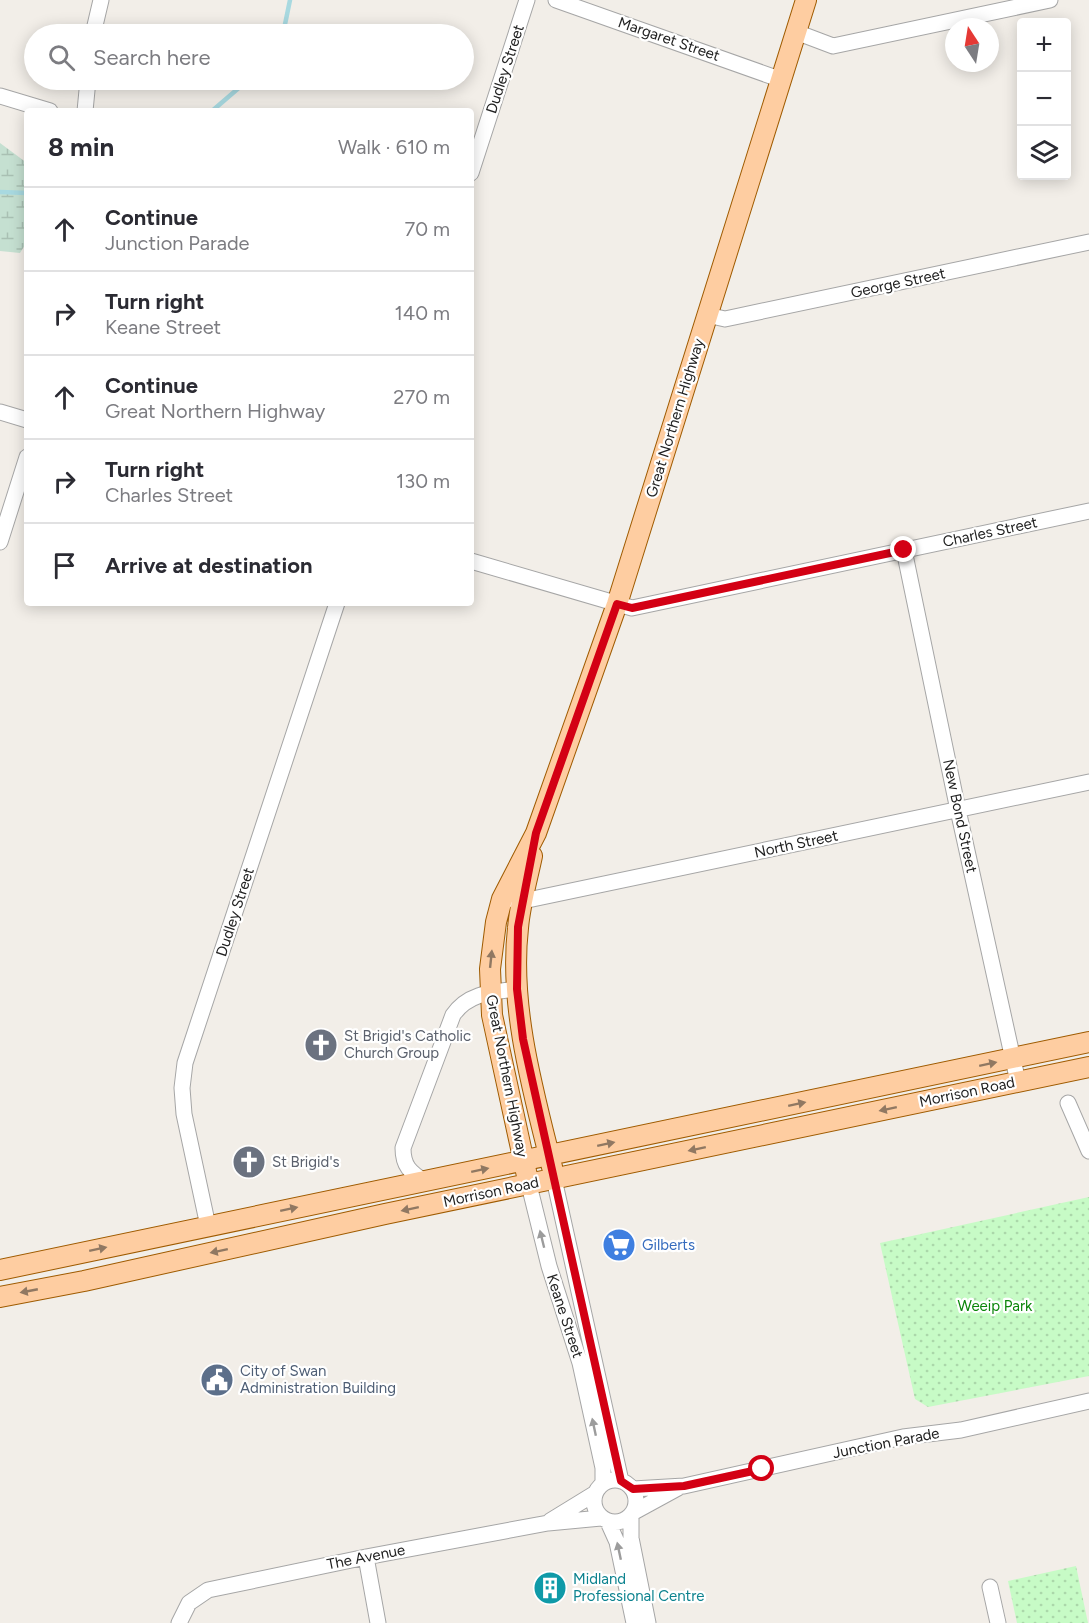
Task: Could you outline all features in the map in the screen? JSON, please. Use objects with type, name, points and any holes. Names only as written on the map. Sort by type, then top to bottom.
[{"type":"main road","name":"Great Northern Highway","points":[[529,1185],[492,1016],[490,992],[495,922],[502,899],[536,833],[617,604],[806,0]]},
{"type":"main road","name":"Great Northern Highway","points":[[536,833],[518,927],[517,989],[523,1039],[555,1179]]},
{"type":"main road","name":"Morrison Road","points":[[0,1270],[1089,1042]]},
{"type":"main road","name":"Morrison Road","points":[[0,1297],[1089,1067]]},
{"type":"street","points":[[95,24],[101,0]]},
{"type":"street","name":"Dudley Street","points":[[474,164],[527,0]]},
{"type":"street","name":"Margaret Street","points":[[556,0],[782,80]]},
{"type":"street","points":[[796,32],[833,46],[1050,0]]},
{"type":"street","points":[[85,108],[87,90]]},
{"type":"street","points":[[0,96],[40,108]]},
{"type":"street","name":"George Street","points":[[707,315],[725,319],[1089,242]]},
{"type":"street","points":[[0,412],[24,419]]},
{"type":"street","points":[[0,542],[24,466]]},
{"type":"street","name":"Charles Street","points":[[474,562],[632,608],[1089,511]]},
{"type":"street","name":"New Bond Street","points":[[904,550],[1018,1082]]},
{"type":"street","name":"Dudley Street","points":[[208,1226],[184,1114],[182,1088],[186,1063],[336,606]]},
{"type":"street","name":"North Street","points":[[502,899],[523,901],[1089,782]]},
{"type":"street","points":[[424,1181],[408,1168],[403,1159],[403,1148],[453,1015],[460,1005],[472,997],[517,989]]},
{"type":"street","points":[[1068,1102],[1089,1151]]},
{"type":"street","name":"Keane Street","points":[[555,1179],[627,1485]]},
{"type":"street","name":"Keane Street","points":[[529,1185],[549,1266],[580,1363],[603,1468],[598,1489]]},
{"type":"street","name":"Junction Parade","points":[[627,1485],[684,1486],[903,1437],[961,1430],[1089,1401]]},
{"type":"street","points":[[633,1623],[617,1542],[594,1504],[598,1489],[611,1480],[627,1485],[636,1498],[632,1538],[648,1623]]},
{"type":"street","name":"Junction Parade","points":[[633,1514],[684,1486]]},
{"type":"street","name":"The Avenue","points":[[548,1523],[598,1489]]},
{"type":"street","points":[[605,1520],[621,1522],[633,1514]]},
{"type":"street","name":"The Avenue","points":[[180,1623],[189,1602],[208,1590],[366,1557],[548,1523],[605,1520]]},
{"type":"street","points":[[366,1557],[378,1623]]},
{"type":"street","points":[[990,1587],[998,1623]]},
{"type":"green space","points":[[0,143],[24,161],[24,247],[20,253],[0,251]]},
{"type":"green space","name":"Weeip Park","points":[[1089,1197],[1089,1376],[928,1407],[915,1399],[880,1243]]},
{"type":"green space","points":[[1076,1566],[1088,1623],[1017,1623],[1008,1581]]},
{"type":"waterway","points":[[285,24],[290,0]]},
{"type":"waterway","points":[[215,108],[236,90]]},
{"type":"waterway","points":[[0,192],[24,193]]},
{"type":"place","name":"St Brigid's Catholic Church Group","points":[[321,1045]]},
{"type":"place","name":"St Brigid's","points":[[249,1162]]},
{"type":"place","name":"Gilberts","points":[[619,1245]]},
{"type":"place","name":"City of Swan Administration Building","points":[[217,1380]]},
{"type":"place","name":"Midland Professional Centre","points":[[550,1588]]},
{"type":"route","points":[[762,1469],[684,1486],[633,1489],[621,1481],[523,1039],[517,989],[518,927],[536,833],[617,604],[632,608],[904,550]]}]
